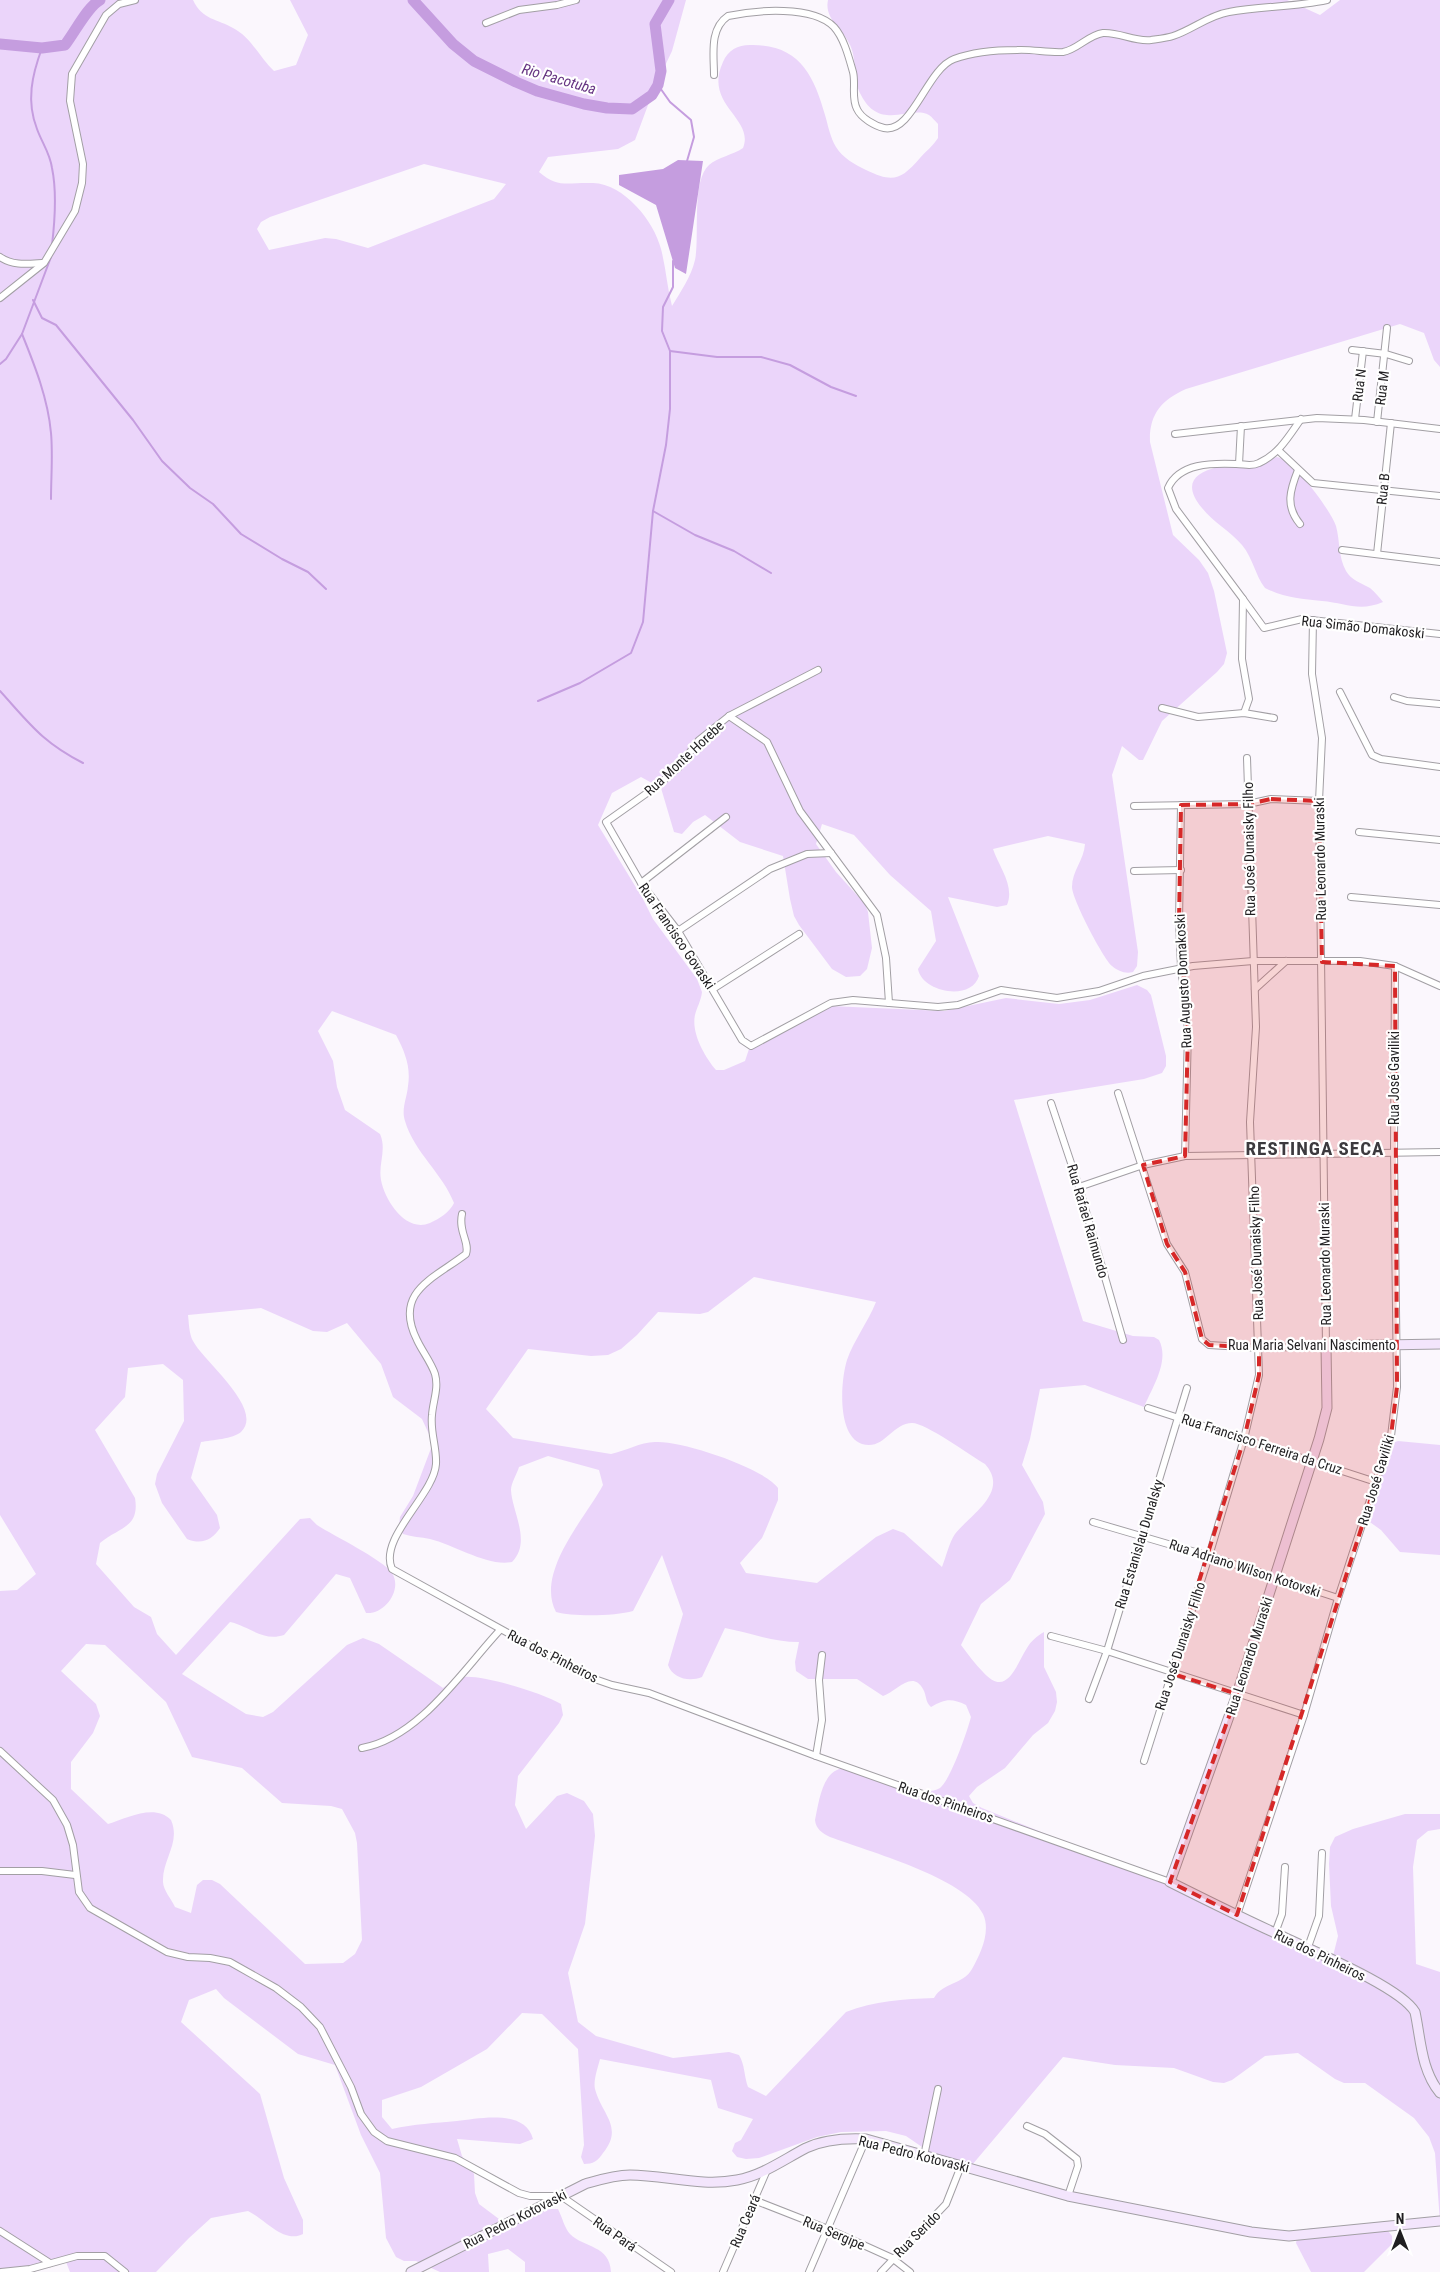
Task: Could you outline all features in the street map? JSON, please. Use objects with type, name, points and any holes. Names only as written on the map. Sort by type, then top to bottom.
[{"type":"street","points":[[0,298],[44,263],[75,211],[82,183],[83,164],[70,101],[72,74],[106,15],[119,4],[135,0]]},
{"type":"street","points":[[486,22],[519,10],[558,5],[576,0]]},
{"type":"street","points":[[714,75],[714,42],[717,28],[722,20],[728,16],[787,12],[811,14],[820,17],[835,28],[845,48],[854,75],[854,100],[857,110],[872,123],[885,128],[896,127],[910,115],[938,71],[952,60],[976,53],[1017,50],[1063,52],[1092,35],[1106,33],[1120,34],[1130,40],[1149,40],[1173,36],[1228,12],[1326,0]]},
{"type":"street","points":[[0,256],[7,262],[23,265],[44,263]]},
{"type":"street","name":"Rua M","points":[[1377,422],[1386,354],[1387,328]]},
{"type":"street","points":[[1352,350],[1386,354],[1409,361]]},
{"type":"street","name":"Rua N","points":[[1355,419],[1363,352]]},
{"type":"street","points":[[1244,713],[1249,699],[1242,659],[1243,599],[1176,509],[1168,488],[1172,478],[1186,468],[1239,464],[1254,465],[1279,451],[1301,419]]},
{"type":"street","points":[[1175,434],[1301,419],[1355,419],[1440,429]]},
{"type":"street","name":"Rua B","points":[[1377,554],[1391,423]]},
{"type":"street","points":[[1239,464],[1241,426]]},
{"type":"street","points":[[1279,451],[1313,483],[1440,496]]},
{"type":"street","points":[[1298,470],[1290,497],[1293,515],[1300,524]]},
{"type":"street","points":[[1342,550],[1440,562]]},
{"type":"street","name":"Rua Simão Domakoski","points":[[1243,599],[1264,628],[1302,619],[1440,634]]},
{"type":"street","name":"Rua Leonardo Muraski","points":[[1170,1882],[1238,1694],[1327,1408],[1322,1154],[1322,962],[1319,801],[1322,738],[1312,674],[1313,620]]},
{"type":"street","name":"Rua Monte Horebe","points":[[606,822],[657,786],[678,768],[699,740],[729,716],[818,670]]},
{"type":"street","points":[[1340,692],[1372,755],[1381,759],[1440,767]]},
{"type":"street","points":[[1394,697],[1407,701],[1440,704]]},
{"type":"street","points":[[1162,708],[1198,717],[1244,713],[1274,718]]},
{"type":"street","points":[[729,716],[767,742],[800,811],[877,915],[886,958],[889,1003],[938,1007],[958,1005],[1001,990],[1057,998],[1100,991],[1143,976],[1181,967],[1253,961],[1360,961],[1395,966],[1440,986]]},
{"type":"street","name":"Rua José Dunaisky Filho","points":[[1144,1761],[1244,1439],[1259,1375],[1253,1156],[1250,1122],[1256,1027],[1247,758]]},
{"type":"street","points":[[1134,806],[1248,804],[1271,799],[1319,801]]},
{"type":"street","name":"Rua Augusto Domakoski","points":[[1181,806],[1181,967],[1188,1030],[1185,1156]]},
{"type":"street","points":[[641,883],[726,817]]},
{"type":"street","name":"Rua Francisco Govaski","points":[[606,822],[641,883],[678,931],[742,1040],[751,1046],[831,1003],[853,1000],[889,1003]]},
{"type":"street","points":[[1359,832],[1440,840]]},
{"type":"street","points":[[678,931],[770,869],[807,854],[831,853]]},
{"type":"street","points":[[1134,871],[1181,870]]},
{"type":"street","points":[[1351,896],[1440,905]]},
{"type":"street","points":[[713,989],[799,934]]},
{"type":"street","points":[[1255,989],[1286,961]]},
{"type":"street","name":"Rua José Gaviliki","points":[[1238,1915],[1304,1715],[1338,1598],[1391,1436],[1397,1387],[1394,1152],[1395,966]]},
{"type":"street","points":[[1118,1093],[1143,1165]]},
{"type":"street","name":"Rua Rafael Raimundo","points":[[1051,1103],[1079,1187],[1123,1340]]},
{"type":"street","points":[[1079,1187],[1143,1165],[1185,1156],[1440,1152]]},
{"type":"street","name":"Rua Maria Selvani Nascimento","points":[[1143,1165],[1167,1244],[1185,1272],[1202,1339],[1209,1345],[1259,1348],[1440,1344]]},
{"type":"street","name":"Rua dos Pinheiros","points":[[462,1214],[461,1231],[468,1248],[466,1254],[418,1289],[412,1297],[408,1312],[416,1338],[434,1373],[437,1388],[432,1430],[436,1465],[432,1481],[410,1511],[391,1548],[388,1560],[392,1569],[586,1676],[612,1685],[649,1693],[816,1756],[1170,1882],[1308,1947],[1382,1986],[1411,2005],[1415,2012],[1425,2069],[1430,2081],[1440,2093]]},
{"type":"street","name":"Rua Estanislau Dunalsky","points":[[1090,1699],[1143,1535],[1187,1388]]},
{"type":"street","name":"Rua Francisco Ferreira da Cruz","points":[[1148,1408],[1178,1416],[1376,1482]]},
{"type":"street","name":"Rua Adriano Wilson Kotovski","points":[[1093,1522],[1143,1535],[1338,1598]]},
{"type":"street","points":[[362,1748],[377,1746],[391,1739],[429,1709],[500,1630]]},
{"type":"street","points":[[1051,1636],[1106,1651],[1304,1715]]},
{"type":"street","points":[[816,1756],[822,1720],[819,1680],[822,1655]]},
{"type":"street","points":[[0,1751],[54,1800],[73,1845],[75,1875],[79,1892],[90,1908],[167,1952],[188,1957],[210,1958],[230,1962],[276,1988],[301,2007],[320,2027],[351,2088],[361,2114],[374,2132],[387,2141],[455,2158],[519,2193],[530,2196],[561,2196]]},
{"type":"street","points":[[1308,1947],[1319,1916],[1322,1853]]},
{"type":"street","points":[[1275,1933],[1282,1914],[1285,1866]]},
{"type":"street","points":[[0,1871],[42,1871],[75,1875]]},
{"type":"street","points":[[924,2156],[938,2089]]},
{"type":"street","points":[[1027,2126],[1045,2134],[1077,2159],[1078,2166],[1068,2196]]},
{"type":"street","name":"Rua Pedro Kotovaski","points":[[411,2272],[585,2184],[608,2177],[629,2175],[684,2181],[736,2181],[767,2170],[806,2148],[829,2140],[866,2140],[1068,2196],[1251,2232],[1289,2236],[1440,2221]]},
{"type":"street","points":[[809,2272],[866,2140]]},
{"type":"street","name":"Rua Serido","points":[[880,2272],[946,2204],[961,2166]]},
{"type":"street","name":"Rua Ceará","points":[[723,2272],[767,2170]]},
{"type":"street","name":"Rua Pará","points":[[561,2196],[671,2272]]},
{"type":"street","name":"Rua Sergipe","points":[[754,2200],[828,2229],[892,2258],[910,2272]]},
{"type":"street","points":[[0,2231],[50,2263]]},
{"type":"street","points":[[1,2272],[30,2269],[76,2256],[105,2256],[126,2272]]},
{"type":"highlighted area","points":[[1271,799],[1319,801],[1322,962],[1395,966],[1397,1387],[1391,1436],[1237,1915],[1170,1882],[1237,1694],[1170,1673],[1244,1439],[1259,1375],[1259,1348],[1209,1345],[1202,1339],[1185,1272],[1167,1244],[1143,1165],[1185,1156],[1188,1030],[1179,921],[1181,805],[1248,804]]},
{"type":"shaded area","points":[[0,0],[193,0],[201,12],[233,28],[245,37],[274,71],[296,65],[308,35],[290,0],[686,0],[672,51],[654,89],[635,140],[618,149],[548,157],[539,172],[558,183],[605,185],[616,190],[636,206],[652,227],[661,249],[672,306],[688,278],[695,260],[698,196],[703,173],[713,162],[743,148],[745,137],[742,128],[719,89],[719,77],[723,62],[725,57],[735,48],[748,45],[769,46],[782,50],[802,65],[816,87],[836,147],[849,160],[875,174],[890,178],[902,175],[938,138],[938,124],[929,115],[913,113],[886,115],[877,112],[869,106],[858,89],[852,49],[831,18],[827,7],[828,0],[1287,0],[1320,15],[1340,0],[1440,0],[1440,367],[1434,360],[1424,333],[1400,324],[1186,389],[1163,403],[1154,416],[1150,432],[1150,442],[1173,535],[1199,560],[1208,573],[1214,591],[1227,653],[1224,664],[1217,672],[1162,721],[1143,760],[1139,760],[1122,746],[1112,775],[1138,952],[1137,966],[1133,972],[1119,971],[1108,961],[1089,928],[1073,894],[1073,881],[1085,844],[1048,836],[993,849],[1008,884],[1009,898],[1007,905],[997,907],[948,897],[979,976],[974,984],[967,989],[947,991],[928,983],[921,977],[918,969],[936,941],[931,911],[890,875],[854,835],[822,824],[816,844],[836,872],[865,904],[868,912],[872,948],[867,969],[860,976],[846,977],[832,969],[794,916],[783,856],[740,842],[705,815],[693,822],[682,834],[674,832],[661,788],[641,777],[612,793],[598,825],[653,919],[697,979],[702,992],[695,1015],[695,1029],[703,1052],[716,1070],[724,1070],[745,1061],[749,1049],[830,1006],[944,1011],[1006,998],[1059,1004],[1090,1000],[1137,985],[1147,990],[1151,995],[1166,1056],[1166,1066],[1162,1073],[1144,1079],[1014,1100],[1083,1321],[1133,1336],[1154,1337],[1159,1340],[1162,1348],[1162,1357],[1159,1374],[1144,1407],[1085,1385],[1040,1389],[1030,1439],[1022,1465],[1043,1502],[1045,1514],[1010,1580],[981,1604],[961,1645],[991,1679],[998,1682],[1005,1681],[1015,1670],[1030,1643],[1044,1632],[1044,1667],[1056,1692],[1057,1702],[1055,1711],[1048,1723],[1033,1735],[1005,1768],[977,1787],[969,1796],[973,1803],[982,1808],[1164,1882],[1331,1964],[1338,1936],[1331,1906],[1329,1864],[1330,1847],[1335,1837],[1353,1829],[1405,1814],[1440,1814],[1440,1829],[1428,1831],[1417,1840],[1413,1867],[1416,1964],[1440,1972],[1440,2222],[1435,2153],[1429,2137],[1414,2118],[1365,2083],[1344,2083],[1335,2079],[1298,2053],[1265,2056],[1232,2080],[1224,2083],[1213,2082],[1174,2068],[1115,2065],[1063,2057],[972,2165],[941,2160],[906,2136],[886,2131],[841,2132],[817,2137],[759,2158],[746,2159],[737,2157],[732,2151],[735,2143],[741,2140],[753,2119],[718,2108],[711,2080],[600,2059],[595,2078],[595,2089],[610,2121],[612,2136],[609,2144],[595,2162],[584,2164],[581,2157],[584,2145],[578,2049],[542,2014],[522,2013],[487,2049],[421,2087],[382,2100],[382,2117],[392,2129],[489,2117],[512,2119],[521,2123],[528,2129],[533,2139],[520,2144],[457,2139],[462,2156],[474,2174],[475,2193],[479,2204],[507,2225],[549,2209],[558,2209],[570,2234],[601,2252],[610,2263],[611,2272],[525,2272],[525,2262],[508,2249],[488,2254],[489,2272],[440,2272],[416,2261],[404,2261],[396,2257],[386,2238],[380,2173],[361,2135],[335,2065],[298,2054],[224,1998],[216,1989],[189,2000],[181,2022],[260,2094],[284,2178],[303,2220],[303,2234],[289,2236],[248,2211],[211,2218],[156,2272],[70,2272],[66,2262],[0,2272],[0,1591],[17,1590],[36,1574],[0,1515]],"holes":[[[424,164],[506,184],[494,199],[368,248],[336,239],[325,238],[269,250],[257,229],[261,222],[270,217]],[[332,1011],[396,1035],[405,1054],[409,1072],[404,1108],[405,1121],[415,1143],[443,1182],[454,1203],[440,1217],[430,1223],[421,1225],[405,1219],[392,1205],[381,1180],[383,1146],[380,1134],[345,1110],[337,1087],[333,1061],[318,1031]],[[754,1277],[876,1302],[847,1360],[843,1380],[842,1406],[844,1418],[848,1430],[854,1439],[862,1444],[876,1444],[905,1424],[919,1424],[985,1464],[992,1474],[993,1484],[991,1493],[955,1534],[942,1567],[904,1533],[893,1529],[876,1537],[817,1583],[746,1573],[740,1563],[762,1538],[778,1500],[778,1488],[770,1480],[740,1464],[702,1450],[667,1443],[644,1443],[611,1454],[513,1438],[486,1409],[528,1349],[591,1356],[608,1355],[621,1349],[658,1312],[700,1314],[708,1312]],[[261,1308],[313,1331],[327,1332],[347,1323],[381,1364],[393,1397],[422,1419],[433,1443],[413,1496],[400,1517],[399,1526],[403,1534],[440,1542],[482,1559],[503,1563],[512,1562],[518,1554],[521,1536],[511,1490],[519,1467],[548,1456],[599,1470],[603,1485],[565,1545],[557,1563],[552,1580],[551,1596],[556,1612],[573,1615],[594,1615],[633,1611],[662,1555],[683,1614],[668,1665],[670,1670],[682,1678],[702,1677],[725,1628],[771,1639],[799,1642],[795,1662],[796,1671],[808,1679],[857,1679],[883,1696],[909,1681],[914,1681],[919,1683],[923,1689],[931,1707],[948,1700],[966,1705],[971,1717],[969,1724],[954,1766],[940,1788],[933,1791],[921,1791],[845,1768],[837,1770],[826,1780],[820,1796],[815,1820],[817,1826],[824,1834],[914,1867],[957,1889],[973,1901],[983,1914],[986,1928],[982,1949],[968,1974],[942,1989],[934,1998],[878,2003],[846,2012],[766,2096],[748,2087],[739,2055],[729,2052],[673,2058],[596,2036],[578,2022],[568,1973],[585,1924],[595,1836],[593,1814],[584,1801],[567,1793],[557,1796],[526,1829],[515,1805],[518,1776],[559,1723],[563,1715],[561,1704],[513,1686],[473,1677],[458,1679],[443,1688],[379,1644],[363,1638],[347,1645],[273,1712],[263,1717],[246,1714],[182,1674],[230,1622],[263,1635],[276,1637],[284,1635],[336,1574],[350,1578],[366,1613],[373,1613],[379,1610],[390,1600],[395,1587],[395,1580],[387,1567],[317,1525],[310,1518],[300,1519],[176,1655],[157,1634],[151,1617],[134,1607],[96,1564],[100,1543],[126,1526],[131,1521],[136,1508],[135,1498],[95,1430],[125,1397],[128,1368],[163,1364],[183,1380],[184,1421],[157,1474],[155,1484],[162,1503],[187,1539],[192,1541],[206,1540],[214,1536],[220,1528],[217,1515],[191,1478],[201,1442],[228,1438],[241,1432],[246,1422],[245,1411],[230,1385],[199,1350],[190,1332],[188,1315]],[[86,1644],[105,1645],[166,1702],[192,1757],[242,1768],[282,1803],[331,1806],[342,1809],[355,1833],[357,1843],[362,1940],[355,1954],[343,1963],[305,1964],[220,1884],[212,1880],[203,1880],[197,1885],[191,1913],[175,1907],[163,1885],[163,1874],[174,1836],[171,1820],[164,1815],[149,1812],[108,1824],[71,1789],[71,1762],[93,1733],[100,1716],[96,1704],[61,1671]]]},
{"type":"shaded area","points":[[678,160],[703,161],[686,274],[675,268],[656,205],[619,185],[619,175],[663,169]]},
{"type":"shaded area","points":[[1277,457],[1284,460],[1302,476],[1327,509],[1336,526],[1343,566],[1348,574],[1356,581],[1370,588],[1383,602],[1360,607],[1293,597],[1265,588],[1242,545],[1206,513],[1193,494],[1192,484],[1197,476],[1206,471],[1218,467],[1260,462]]},
{"type":"shaded area","points":[[1398,1441],[1440,1445],[1440,1555],[1400,1552],[1381,1530],[1367,1520],[1390,1444]]},
{"type":"shaded area","points":[[1385,2227],[1392,2236],[1392,2244],[1364,2272],[1311,2272],[1296,2243],[1298,2234],[1303,2230],[1312,2228]]},
{"type":"waterway","name":"Rio Pacotuba","points":[[0,44],[42,48],[65,45],[86,13],[100,0]]},
{"type":"waterway","name":"Rio Pacotuba","points":[[413,0],[453,44],[474,61],[516,82],[537,91],[584,104],[607,108],[632,109],[652,95],[658,85],[661,71],[655,24],[669,0]]},
{"type":"waterway","points":[[42,48],[35,68],[31,98],[34,119],[50,158],[54,177],[55,206],[52,245]]},
{"type":"waterway","points":[[658,85],[670,102],[691,120],[694,137],[687,161]]},
{"type":"waterway","points":[[0,364],[6,359],[22,334],[51,257]]},
{"type":"waterway","points":[[538,701],[580,683],[631,653],[643,622],[653,511],[666,445],[670,409],[670,351],[662,331],[663,307],[673,287],[673,261]]},
{"type":"waterway","points":[[33,300],[42,318],[56,325],[133,420],[162,461],[190,488],[213,504],[241,534],[282,559],[308,572],[326,589]]},
{"type":"waterway","points":[[22,334],[32,358],[47,408],[52,450],[51,499]]},
{"type":"waterway","points":[[670,351],[717,357],[761,357],[790,365],[831,387],[856,396]]},
{"type":"waterway","points":[[653,511],[695,535],[734,551],[771,573]]},
{"type":"waterway","points":[[0,691],[37,732],[57,748],[83,763]]},
{"type":"district","name":"RESTINGA SECA","points":[[1315,1148]]}]
